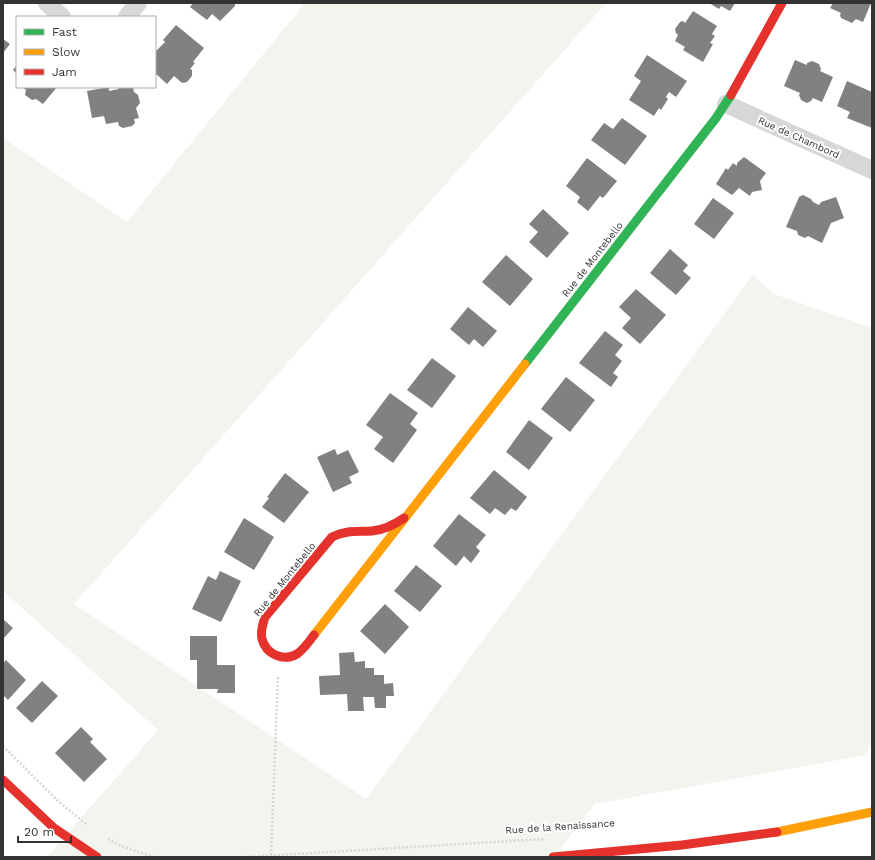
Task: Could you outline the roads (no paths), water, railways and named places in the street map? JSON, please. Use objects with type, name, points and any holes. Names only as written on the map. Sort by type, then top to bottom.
[{"type":"street","points":[[46,3],[61,16]]},
{"type":"street","points":[[128,16],[138,3]]},
{"type":"street","name":"Rue de Montebello","points":[[404,518],[392,526],[382,529],[372,531],[346,531],[338,533],[332,537],[265,617],[261,626],[261,640],[267,650],[279,657],[288,658],[295,655],[304,647],[726,104],[782,3]]},
{"type":"street","name":"Rue de Chambord","points":[[726,104],[872,170]]},
{"type":"street","points":[[3,780],[54,828],[97,857]]},
{"type":"street","points":[[553,857],[669,846],[740,837],[872,812]]}]
